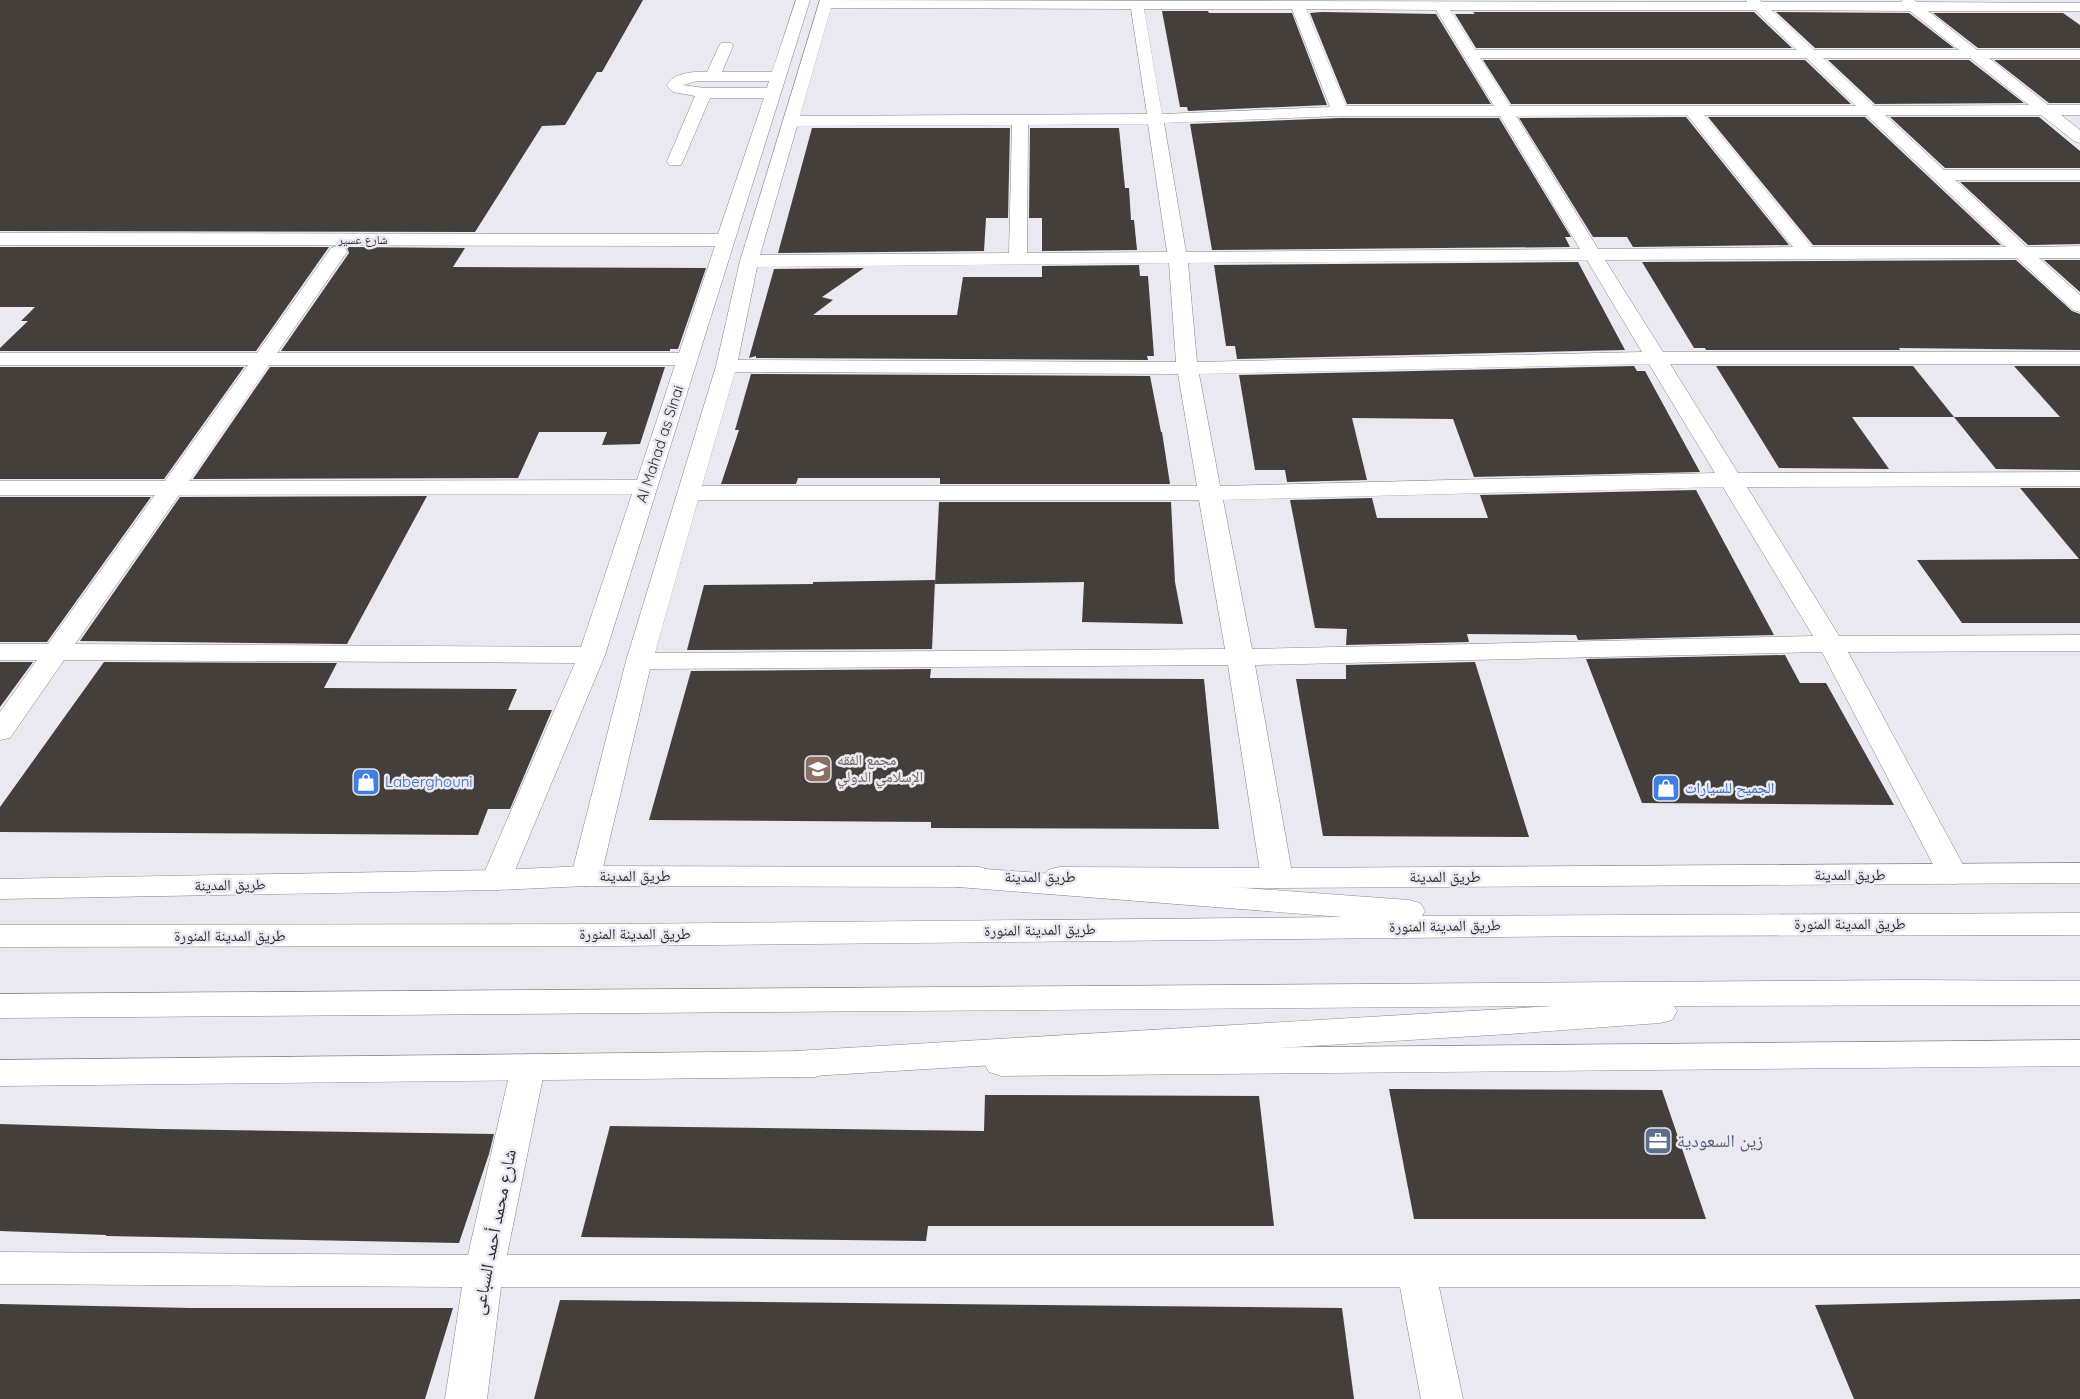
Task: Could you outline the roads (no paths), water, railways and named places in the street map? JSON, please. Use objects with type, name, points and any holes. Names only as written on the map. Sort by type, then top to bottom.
[{"type":"main road","name":"Al Mahad as Sinai","points":[[497,880],[592,655],[803,0]]},
{"type":"main road","points":[[586,876],[639,662],[726,366],[749,261],[826,2],[1297,5],[1439,3],[1909,3],[2059,4],[2080,7]]},
{"type":"main road","points":[[1137,3],[1178,259],[1187,368],[1240,656],[1277,878]]},
{"type":"main road","points":[[1439,3],[1831,644],[1954,874]]},
{"type":"main road","points":[[1755,3],[2080,306]]},
{"type":"main road","points":[[1909,3],[2080,138]]},
{"type":"main road","points":[[2059,4],[2080,17]]},
{"type":"main road","points":[[1297,5],[1340,111]]},
{"type":"main road","points":[[712,76],[726,46]]},
{"type":"main road","points":[[1470,54],[2080,54]]},
{"type":"main road","points":[[712,76],[776,85],[704,92],[675,86],[676,82],[684,78],[712,76]]},
{"type":"main road","points":[[675,161],[704,92]]},
{"type":"main road","points":[[790,121],[1157,119],[1340,111],[2080,110]]},
{"type":"main road","points":[[1692,111],[1807,253]]},
{"type":"main road","points":[[1018,259],[1020,120]]},
{"type":"main road","points":[[1940,176],[2080,175]]},
{"type":"main road","name":"شارع عسير","points":[[0,239],[723,246]]},
{"type":"main road","name":"شارع عسير","points":[[0,252],[338,252],[723,246]]},
{"type":"main road","points":[[0,732],[338,252]]},
{"type":"main road","points":[[749,261],[2080,252]]},
{"type":"main road","points":[[726,366],[1187,368],[1656,358],[2080,358]]},
{"type":"main road","points":[[0,359],[688,359]]},
{"type":"main road","points":[[688,493],[1210,493],[1731,480],[2080,479]]},
{"type":"main road","points":[[0,488],[646,487]]},
{"type":"main road","points":[[639,662],[1240,656],[1831,644],[2080,643]]},
{"type":"main road","points":[[0,652],[592,655]]},
{"type":"main road","name":"طريق المدينة","points":[[0,889],[497,880],[586,876],[1277,878],[2080,873]]},
{"type":"main road","points":[[958,877],[1598,925]]},
{"type":"main road","name":"طريق المدينة المنورة","points":[[0,936],[614,935],[1598,925],[2080,924]]},
{"type":"main road","points":[[795,1064],[1509,1022],[1908,992]]},
{"type":"main road","points":[[0,1006],[1908,992],[2080,993]]},
{"type":"main road","points":[[0,1073],[2080,1053]]},
{"type":"main road","name":"شارع محمد أحمد السباعى","points":[[466,1399],[484,1271],[528,1067]]},
{"type":"main road","points":[[0,1268],[484,1271],[2080,1271]]},
{"type":"main road","points":[[1416,1270],[1442,1399]]},
{"type":"place","name":"مجمع الفقه الإسلامي الدولي","points":[[818,769]]},
{"type":"place","name":"Laberghouni","points":[[366,782]]},
{"type":"place","name":"الجميح للسيارات","points":[[1666,788]]},
{"type":"place","name":"زين السعودية","points":[[1658,1141]]}]
